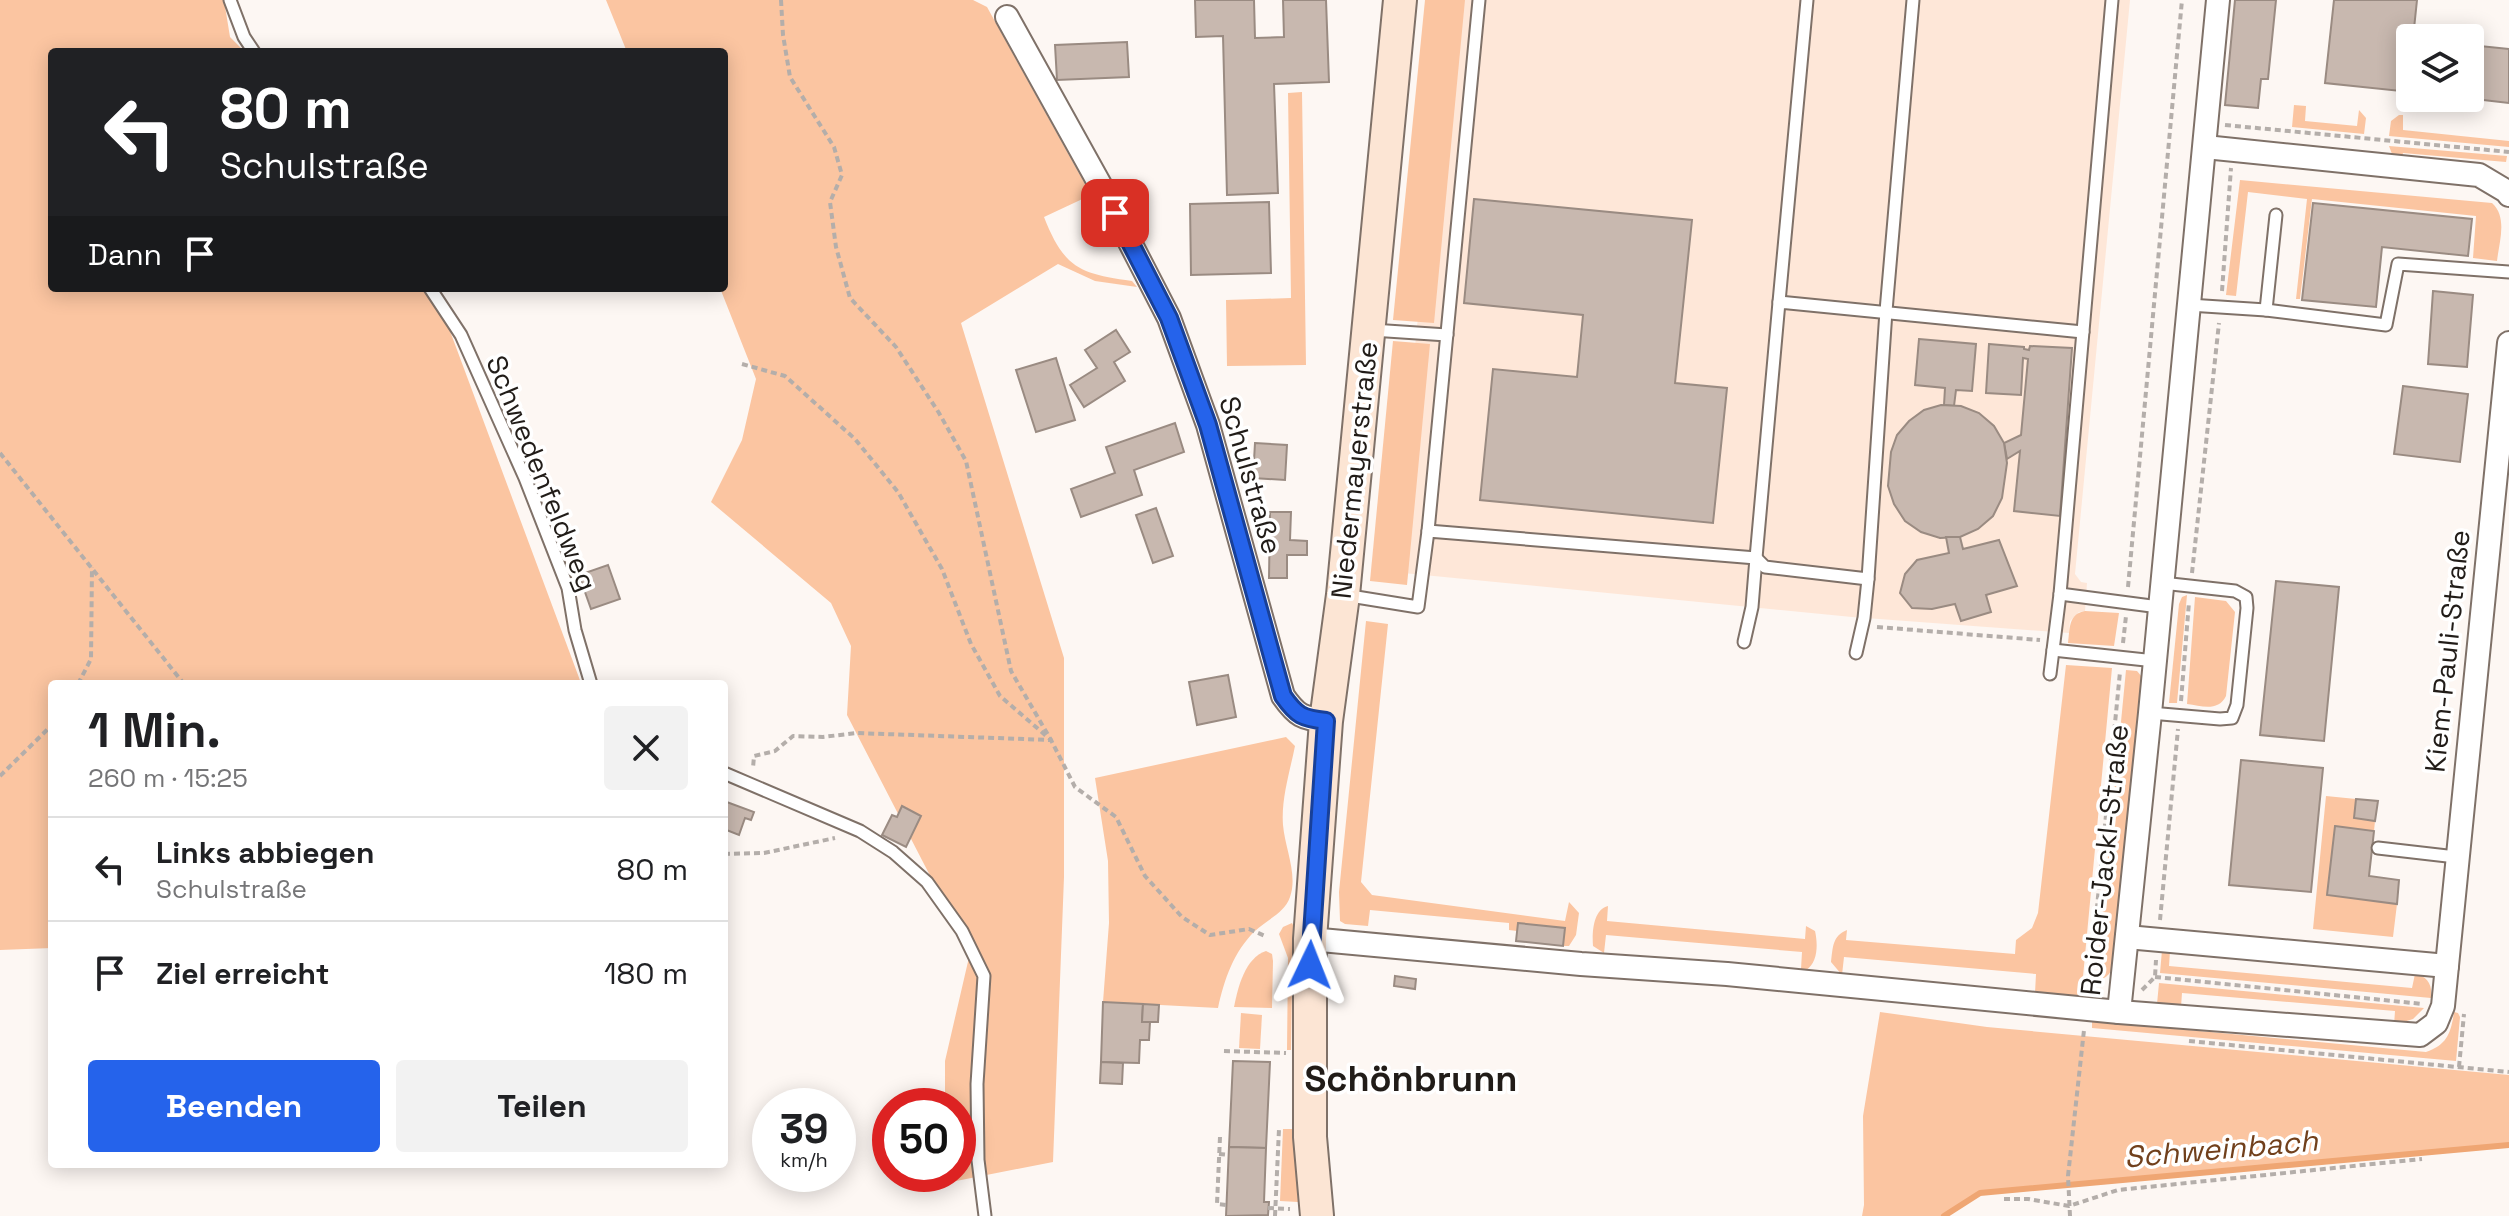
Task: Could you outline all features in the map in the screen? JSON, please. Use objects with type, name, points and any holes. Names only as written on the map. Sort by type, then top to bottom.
[{"type":"main road","name":"Niedermayerstraße","points":[[1310,939],[1326,721],[1343,595],[1400,0]]},
{"type":"main road","points":[[1310,939],[1310,1137],[1317,1216]]},
{"type":"street","name":"Roider-Jackl-Straße","points":[[1310,939],[1727,974],[2086,1020],[2119,1012],[2218,0]]},
{"type":"street","name":"Schulstraße","points":[[1005,13],[1103,189],[1169,318],[1208,425],[1283,696],[1295,713],[1326,721]]},
{"type":"street","points":[[2205,147],[2479,175],[2509,195]]},
{"type":"street","name":"Kiem-Pauli-Straße","points":[[2443,1006],[2509,343]]},
{"type":"street","points":[[2127,937],[2447,966]]},
{"type":"street","points":[[2119,1012],[2420,1035],[2436,1023],[2443,1006]]},
{"type":"lane","points":[[230,0],[251,48]]},
{"type":"lane","points":[[1343,595],[1418,607],[1479,0]]},
{"type":"lane","points":[[1744,642],[1752,607],[1807,0]]},
{"type":"lane","points":[[1856,653],[1863,626],[1868,579],[1886,311],[1913,0]]},
{"type":"lane","points":[[2050,674],[2060,594],[2112,0]]},
{"type":"lane","points":[[2266,310],[2276,215]]},
{"type":"lane","points":[[2189,305],[2266,310],[2386,325],[2398,264],[2509,272]]},
{"type":"lane","name":"Schwedenfeldweg","points":[[433,292],[461,335],[525,478],[568,588],[575,630],[590,680]]},
{"type":"lane","points":[[1779,302],[2083,332]]},
{"type":"lane","points":[[1368,329],[1447,335]]},
{"type":"lane","points":[[1428,531],[1756,558],[1765,567],[1868,579]]},
{"type":"lane","points":[[2150,713],[2232,718],[2237,705],[2247,608],[2246,597],[2235,591],[2162,583]]},
{"type":"lane","points":[[2060,594],[2159,607]]},
{"type":"lane","points":[[2054,645],[2155,661]]},
{"type":"lane","points":[[728,774],[860,831],[893,852],[927,882],[962,931],[984,976],[977,1084],[978,1160],[985,1216]]},
{"type":"lane","points":[[2378,848],[2456,857]]},
{"type":"path","points":[[781,0],[790,77],[834,147],[842,175],[830,202],[836,247],[850,298],[896,347],[966,461],[1011,671],[1075,787],[1116,817],[1145,876],[1182,917],[1210,935],[1249,929],[1265,936]]},
{"type":"path","points":[[2070,1216],[2068,1176],[2122,658],[2182,0]]},
{"type":"path","points":[[2207,123],[2509,152]]},
{"type":"path","points":[[742,364],[785,376],[855,439],[898,492],[942,569],[971,644],[1000,696],[1051,740]]},
{"type":"path","points":[[0,453],[181,680]]},
{"type":"path","points":[[80,680],[91,659],[92,567]]},
{"type":"path","points":[[1863,626],[2054,645]]},
{"type":"path","points":[[0,776],[48,729]]},
{"type":"path","points":[[752,783],[754,756],[775,751],[793,736],[823,737],[856,733],[1051,740]]},
{"type":"path","points":[[728,854],[764,853],[860,831]]},
{"type":"path","points":[[2155,977],[2443,1006]]},
{"type":"path","points":[[2178,1040],[2509,1072]]},
{"type":"path","points":[[1224,1051],[1293,1054]]},
{"type":"path","points":[[1275,1216],[1279,1129]]},
{"type":"path","points":[[1220,1137],[1217,1204],[1227,1205]]},
{"type":"path","points":[[1219,1154],[1229,1155]]},
{"type":"path","points":[[2004,1199],[2079,1205],[2118,1190],[2422,1159]]},
{"type":"shaded area","points":[[0,0],[224,0],[230,37],[241,48],[48,48],[48,292],[435,292],[580,680],[48,680],[48,948],[0,950]]},
{"type":"shaded area","points":[[606,0],[973,0],[987,7],[1091,195],[1044,217],[1051,234],[1076,266],[1099,275],[1132,281],[1137,287],[1095,281],[1058,264],[961,323],[1064,658],[1064,877],[1053,1162],[976,1177],[976,1088],[945,1088],[945,1061],[970,953],[847,715],[851,646],[831,603],[711,502],[742,440],[756,379],[722,292],[728,292],[728,48],[625,48]]},
{"type":"shaded area","points":[[1425,0],[1465,0],[1434,323],[1393,320]]},
{"type":"shaded area","points":[[1449,0],[2130,0],[2075,574],[2081,582],[2087,583],[2085,611],[2079,612],[2070,621],[2069,633],[1852,617],[1393,572]]},
{"type":"shaded area","points":[[1302,92],[1306,365],[1227,366],[1226,300],[1291,298],[1288,93]]},
{"type":"shaded area","points":[[2294,105],[2306,106],[2305,121],[2357,126],[2359,110],[2366,118],[2364,134],[2292,127]]},
{"type":"shaded area","points":[[2403,115],[2403,130],[2509,141],[2509,147],[2389,136],[2391,121]]},
{"type":"shaded area","points":[[2389,146],[2507,156],[2506,162],[2403,153],[2401,160],[2392,154]]},
{"type":"shaded area","points":[[2240,180],[2492,203],[2501,223],[2497,261],[2473,258],[2476,216],[2312,199],[2300,299],[2296,299],[2307,199],[2248,192],[2236,296],[2226,295]]},
{"type":"shaded area","points":[[1393,341],[1430,344],[1407,585],[1370,581]]},
{"type":"shaded area","points":[[2187,595],[2177,703],[2169,703],[2179,604],[2182,597]]},
{"type":"shaded area","points":[[2195,597],[2226,601],[2235,612],[2226,696],[2214,706],[2187,704]]},
{"type":"shaded area","points":[[2085,611],[2119,613],[2114,646],[2068,643],[2075,615]]},
{"type":"shaded area","points":[[1366,621],[1388,624],[1361,882],[1372,895],[1565,921],[1569,902],[1579,913],[1576,935],[1569,946],[1563,946],[1565,929],[1518,923],[1517,931],[1509,930],[1509,923],[1370,910],[1368,926],[1340,921],[1339,892]]},
{"type":"shaded area","points":[[2066,665],[2112,668],[2081,998],[2035,993],[2036,974],[1844,957],[1842,975],[1831,962],[1836,939],[1847,930],[1846,940],[2015,954],[2016,940],[2032,928],[2038,913]]},
{"type":"shaded area","points":[[2126,670],[2137,671],[2142,677],[2115,961],[2108,974],[2096,981]]},
{"type":"shaded area","points":[[1286,737],[1295,746],[1283,805],[1284,834],[1293,880],[1290,897],[1284,908],[1255,931],[1241,948],[1227,977],[1218,1008],[1103,1002],[1109,923],[1108,861],[1095,778]]},
{"type":"shaded area","points":[[2326,796],[2356,799],[2354,818],[2375,821],[2374,831],[2335,827],[2327,895],[2397,904],[2393,937],[2313,929]]},
{"type":"shaded area","points":[[1608,906],[1607,921],[1805,939],[1806,926],[1815,931],[1815,958],[1806,970],[1801,969],[1802,952],[1606,935],[1604,953],[1593,946],[1594,922],[1599,912]]},
{"type":"shaded area","points":[[1292,923],[1291,1050],[1287,1050],[1288,958],[1279,934],[1283,927]]},
{"type":"shaded area","points":[[2162,950],[2170,951],[2169,966],[2412,988],[2415,974],[2428,982],[2431,998],[2160,973]]},
{"type":"shaded area","points":[[1266,951],[1272,954],[1273,961],[1272,1008],[1234,1007],[1240,982],[1248,967]]},
{"type":"shaded area","points":[[2159,983],[2424,1008],[2413,1019],[2394,1025],[2395,1011],[2182,993],[2181,1007],[2157,1004]]},
{"type":"shaded area","points":[[1880,1012],[1987,1027],[2509,1075],[2509,1145],[1980,1193],[1944,1216],[1862,1216],[1863,1116]]},
{"type":"shaded area","points":[[2454,1012],[2460,1017],[2456,1061],[2092,1028],[2092,1021],[2426,1052],[2439,1046],[2447,1037]]},
{"type":"shaded area","points":[[1241,1013],[1262,1015],[1260,1049],[1239,1048]]},
{"type":"shaded area","points":[[1283,1129],[1294,1129],[1298,1202],[1280,1201]]},
{"type":"building","points":[[1195,0],[1254,0],[1255,38],[1284,37],[1283,0],[1326,0],[1329,82],[1274,84],[1278,193],[1227,195],[1223,36],[1196,37]]},
{"type":"building","points":[[2235,0],[2276,0],[2268,79],[2261,79],[2258,108],[2225,105]]},
{"type":"building","points":[[2334,0],[2417,0],[2414,24],[2396,24],[2396,91],[2325,83]]},
{"type":"building","points":[[1127,42],[1129,77],[1057,80],[1055,45]]},
{"type":"building","points":[[2484,46],[2509,49],[2509,103],[2484,100]]},
{"type":"building","points":[[1474,199],[1692,220],[1675,383],[1727,388],[1713,523],[1480,500],[1493,369],[1577,377],[1583,315],[1464,303]]},
{"type":"building","points":[[1269,202],[1271,273],[1191,275],[1190,204]]},
{"type":"building","points":[[2313,203],[2472,219],[2468,256],[2382,247],[2376,307],[2302,300]]},
{"type":"building","points":[[2433,291],[2473,295],[2467,367],[2428,364]]},
{"type":"building","points":[[1116,330],[1130,352],[1114,362],[1125,381],[1084,407],[1070,385],[1097,368],[1085,350]]},
{"type":"building","points":[[1919,339],[1976,344],[1972,391],[1956,390],[1954,406],[1944,405],[1945,388],[1915,385]]},
{"type":"building","points":[[1989,344],[2029,350],[2030,346],[2072,348],[2060,516],[2014,511],[2020,451],[2007,459],[2004,443],[2021,435],[2028,359],[2023,358],[2021,395],[1986,393]]},
{"type":"building","points":[[1056,358],[1075,420],[1036,432],[1016,370]]},
{"type":"building","points":[[2403,386],[2468,394],[2460,462],[2394,454]]},
{"type":"building","points":[[1941,405],[1961,406],[1979,413],[1994,426],[2004,443],[2007,463],[2002,498],[1993,516],[1978,529],[1960,537],[1940,538],[1921,532],[1905,521],[1894,504],[1888,486],[1891,452],[1897,435],[1924,410]]},
{"type":"building","points":[[1175,423],[1184,452],[1134,470],[1142,495],[1081,517],[1071,489],[1115,473],[1106,447]]},
{"type":"building","points":[[1255,443],[1287,445],[1285,480],[1253,478]]},
{"type":"building","points":[[1156,508],[1173,556],[1153,563],[1136,515]]},
{"type":"building","points":[[1270,512],[1291,512],[1290,540],[1307,541],[1307,555],[1287,555],[1287,578],[1269,578]]},
{"type":"building","points":[[1946,537],[1960,537],[1963,549],[1999,540],[2017,586],[1986,595],[1991,612],[1961,621],[1955,604],[1932,609],[1912,608],[1900,593],[1905,574],[1917,560],[1949,553]]},
{"type":"building","points":[[608,565],[620,599],[591,609],[579,575]]},
{"type":"building","points":[[2276,581],[2339,587],[2324,741],[2260,735]]},
{"type":"building","points":[[1228,675],[1236,717],[1197,725],[1189,682]]},
{"type":"building","points":[[2241,760],[2323,768],[2311,892],[2229,885]]},
{"type":"building","points":[[2356,799],[2378,801],[2375,821],[2354,818]]},
{"type":"building","points":[[728,802],[754,812],[751,820],[745,818],[739,835],[728,831]]},
{"type":"building","points":[[902,806],[921,816],[906,847],[882,835],[892,815],[897,817]]},
{"type":"building","points":[[2335,826],[2374,831],[2369,876],[2399,880],[2397,904],[2327,895]]},
{"type":"building","points":[[1518,923],[1565,928],[1563,946],[1516,941]]},
{"type":"building","points":[[1395,976],[1416,979],[1415,989],[1394,986]]},
{"type":"building","points":[[1103,1002],[1143,1004],[1142,1022],[1150,1022],[1149,1040],[1140,1040],[1139,1063],[1101,1062]]},
{"type":"building","points":[[1143,1004],[1159,1005],[1158,1022],[1142,1022]]},
{"type":"building","points":[[1233,1061],[1270,1062],[1266,1148],[1229,1147]]},
{"type":"building","points":[[1101,1062],[1123,1063],[1122,1084],[1100,1083]]},
{"type":"building","points":[[1229,1147],[1266,1148],[1264,1202],[1269,1202],[1268,1215],[1226,1216]]},
{"type":"waterway","name":"Schweinbach","points":[[1944,1216],[1980,1193],[2509,1145]]},
{"type":"district","name":"Schönbrunn","points":[[1411,1078]]},
{"type":"route","points":[[1115,213],[1169,318],[1208,425],[1283,696],[1295,713],[1326,721],[1310,965]]}]
